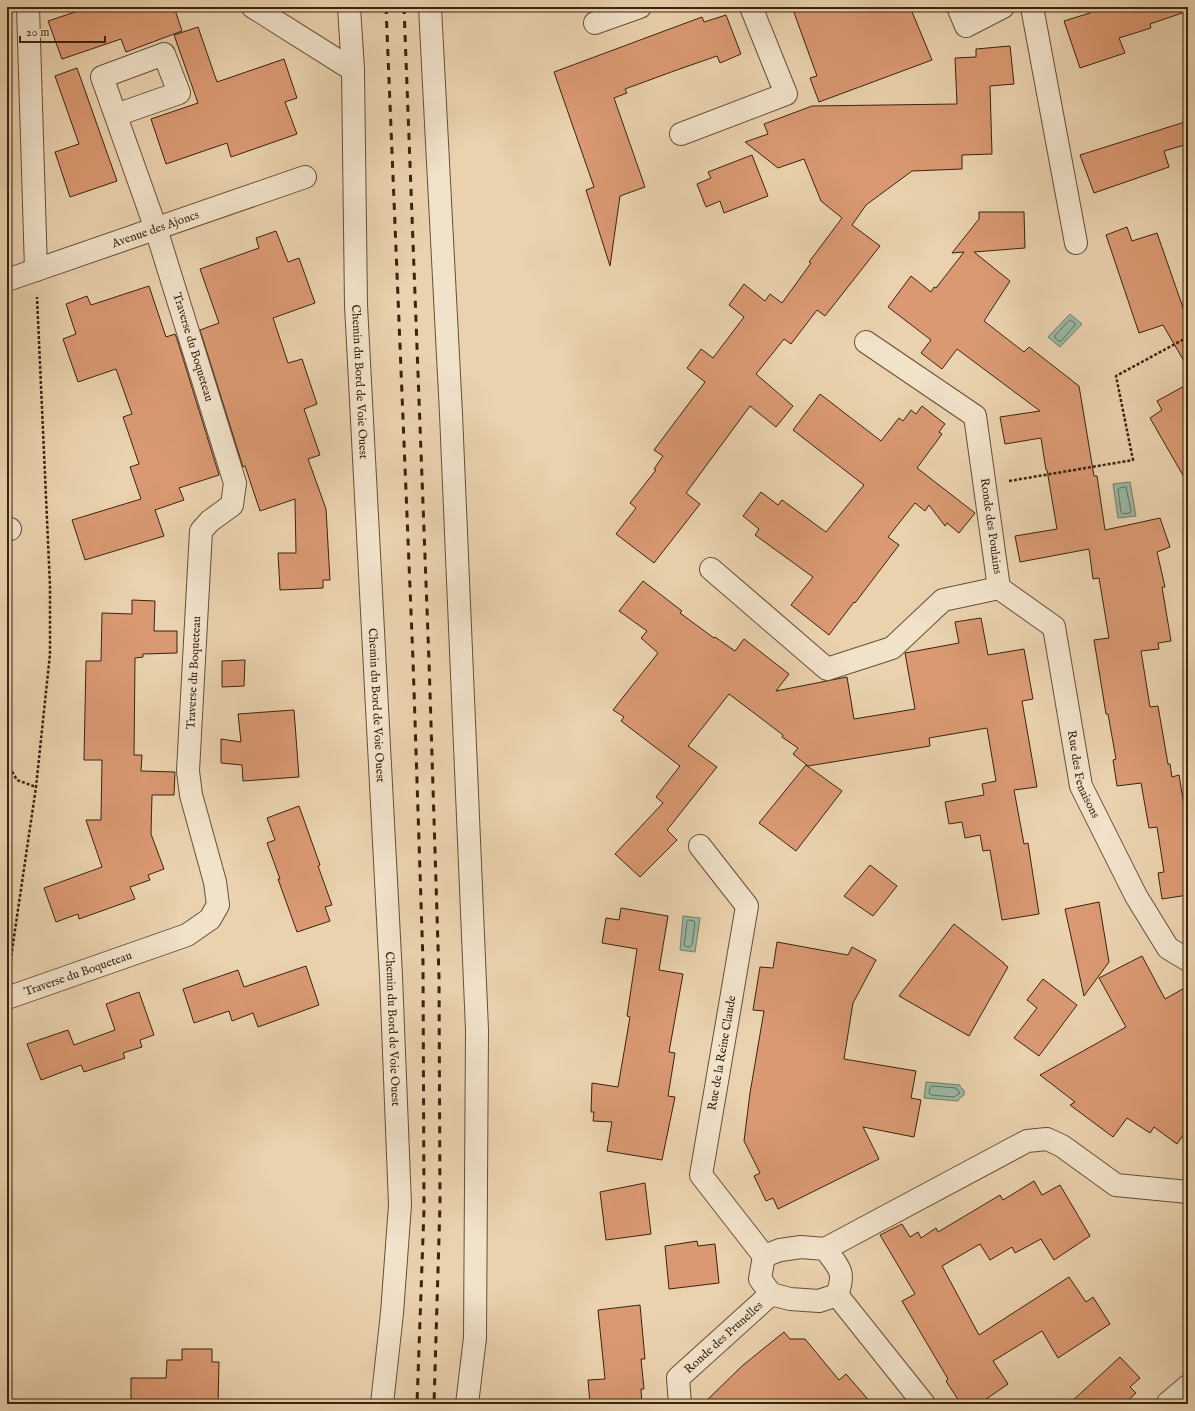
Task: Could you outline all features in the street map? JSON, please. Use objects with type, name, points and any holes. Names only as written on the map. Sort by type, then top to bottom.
[{"type":"street","points":[[28,7],[36,270]]},
{"type":"street","points":[[253,7],[353,70]]},
{"type":"street","name":"Chemin du Bord de Voie Ouest","points":[[349,7],[353,70],[356,305],[391,976],[400,1205],[392,1313],[382,1404]]},
{"type":"street","points":[[430,7],[451,422],[477,1030],[475,1338],[467,1404]]},
{"type":"street","points":[[596,23],[640,7]]},
{"type":"street","points":[[681,134],[786,94],[751,7]]},
{"type":"street","points":[[958,7],[966,26],[1004,7]]},
{"type":"street","points":[[1032,7],[1076,243]]},
{"type":"street","name":"Traverse du Boqueteau","points":[[7,998],[187,935],[210,919],[218,905],[215,882],[191,795],[188,771],[201,531],[210,521],[232,505],[235,483],[156,229],[116,115]]},
{"type":"street","name":"Avenue des Ajoncs","points":[[7,280],[305,177]]},
{"type":"street","name":"Ronde des Poulains","points":[[711,569],[827,669],[892,648],[943,600],[999,588],[975,416],[866,342]]},
{"type":"street","name":"Rue des Fenaisons","points":[[999,588],[1054,627],[1082,786],[1136,896],[1168,948],[1188,960]]},
{"type":"street","name":"Rue de la Reine Claude","points":[[700,846],[748,906],[701,1175],[764,1256]]},
{"type":"street","points":[[837,1295],[819,1301],[790,1299],[771,1294],[760,1280],[764,1256],[780,1250],[801,1247],[825,1249],[1027,1141],[1047,1139],[1062,1146],[1116,1185],[1188,1192]]},
{"type":"street","points":[[825,1249],[839,1267],[842,1281],[837,1295]]},
{"type":"street","name":"Ronde des Prunelles","points":[[680,1404],[678,1378],[771,1294]]},
{"type":"street","points":[[837,1295],[924,1404]]},
{"type":"street","points":[[1168,1403],[1188,1386]]},
{"type":"path","points":[[8,976],[36,787],[50,654],[50,586],[36,270]]},
{"type":"path","points":[[985,486],[1133,460],[1116,376],[1188,337]]},
{"type":"path","points":[[7,763],[17,780],[36,787]]},
{"type":"water","points":[[1070,314],[1082,324],[1060,347],[1048,337]]},
{"type":"water","points":[[1130,482],[1136,516],[1118,518],[1113,484]]},
{"type":"water","points":[[683,916],[700,918],[695,952],[680,950]]},
{"type":"water","points":[[926,1082],[960,1085],[960,1087],[964,1090],[964,1095],[958,1101],[924,1098]]},
{"type":"building","points":[[90,7],[174,7],[182,31],[126,52],[121,39],[62,59],[48,21]]},
{"type":"building","points":[[792,7],[910,7],[932,60],[819,102],[810,78],[817,76]]},
{"type":"building","points":[[1087,7],[1188,7],[1188,11],[1150,24],[1151,28],[1119,38],[1125,53],[1080,68],[1064,21],[1090,13]]},
{"type":"building","points":[[726,15],[741,54],[720,63],[717,56],[625,89],[627,93],[614,98],[645,187],[620,196],[610,266],[586,190],[594,187],[554,72],[702,17],[704,22]]},
{"type":"building","points":[[198,27],[217,82],[284,59],[297,98],[285,102],[297,134],[231,157],[227,143],[166,164],[151,119],[198,103],[174,35]]},
{"type":"building","points":[[1010,46],[1014,84],[990,86],[992,154],[962,155],[962,169],[912,171],[866,205],[852,225],[880,246],[825,316],[817,310],[791,344],[784,339],[756,374],[793,406],[776,427],[750,406],[686,493],[700,504],[654,563],[616,534],[636,508],[630,503],[656,470],[654,469],[663,456],[654,450],[705,382],[687,368],[701,349],[713,358],[744,317],[729,305],[744,284],[765,301],[770,294],[782,303],[811,263],[809,262],[842,218],[821,201],[804,159],[778,168],[745,142],[768,134],[764,124],[812,106],[957,104],[955,58],[976,57],[976,49]]},
{"type":"building","points":[[77,68],[117,181],[70,197],[55,152],[79,144],[55,76]]},
{"type":"building","points":[[1188,121],[1188,144],[1164,151],[1169,167],[1094,193],[1080,155]]},
{"type":"building","points":[[752,155],[768,196],[724,213],[720,201],[706,207],[697,184],[711,178],[708,172]]},
{"type":"building","points":[[979,212],[1024,212],[1025,248],[974,252],[1010,281],[984,321],[1024,352],[1029,347],[1079,386],[1094,476],[1097,476],[1105,530],[1160,518],[1170,547],[1157,552],[1165,587],[1162,587],[1171,641],[1158,643],[1159,649],[1141,651],[1150,707],[1158,706],[1168,764],[1170,764],[1172,777],[1179,775],[1188,829],[1188,895],[1162,899],[1158,873],[1164,872],[1157,827],[1149,828],[1141,783],[1117,786],[1113,760],[1116,759],[1108,714],[1106,714],[1094,640],[1109,638],[1099,578],[1093,579],[1089,549],[1020,562],[1015,536],[1057,529],[1041,438],[1005,444],[1000,417],[1040,411],[957,349],[942,369],[921,353],[931,340],[888,307],[911,276],[931,292],[934,287],[936,288],[964,252],[952,253],[979,219]]},
{"type":"building","points":[[1127,227],[1132,241],[1157,233],[1188,322],[1188,368],[1163,325],[1139,333],[1106,235]]},
{"type":"building","points":[[276,231],[288,262],[299,258],[315,303],[273,318],[288,363],[302,359],[317,404],[304,409],[320,455],[308,459],[326,509],[330,580],[323,580],[323,588],[280,590],[278,553],[296,553],[295,499],[260,511],[245,466],[243,467],[200,330],[219,323],[200,269],[259,248],[256,238]]},
{"type":"building","points":[[149,286],[166,337],[175,334],[177,339],[219,475],[179,488],[184,500],[155,510],[164,536],[85,560],[72,520],[141,499],[130,467],[139,464],[123,417],[132,414],[116,369],[78,382],[63,339],[76,334],[66,304],[87,296],[91,305]]},
{"type":"building","points":[[1188,384],[1188,484],[1150,418],[1162,410],[1157,401]]},
{"type":"building","points":[[820,394],[881,441],[899,418],[903,421],[911,410],[916,414],[922,406],[945,424],[939,432],[942,434],[917,468],[975,513],[959,533],[947,523],[945,526],[929,505],[925,511],[915,503],[888,537],[899,545],[829,635],[791,605],[813,577],[755,535],[759,529],[743,516],[761,492],[778,505],[782,500],[826,532],[864,485],[793,430]]},
{"type":"building","points":[[643,581],[682,611],[680,613],[714,638],[715,637],[735,651],[744,639],[789,674],[776,691],[847,677],[854,719],[915,709],[905,653],[959,643],[955,622],[981,618],[988,655],[1024,649],[1033,699],[1022,701],[1037,787],[1014,790],[1024,844],[1028,843],[1039,914],[1002,920],[990,850],[983,851],[980,835],[965,838],[962,822],[949,824],[945,802],[984,795],[982,784],[996,781],[987,728],[929,738],[930,746],[808,766],[793,754],[798,748],[729,694],[688,746],[717,767],[667,830],[677,840],[640,877],[615,854],[663,803],[656,797],[680,766],[621,721],[624,717],[613,710],[658,653],[641,638],[647,631],[619,611]]},
{"type":"building","points":[[132,600],[155,601],[154,631],[177,631],[177,653],[143,654],[143,657],[135,658],[134,755],[142,755],[141,771],[175,772],[174,795],[152,795],[151,834],[164,869],[148,875],[150,880],[130,887],[135,899],[79,919],[78,914],[56,922],[44,888],[102,867],[86,820],[101,820],[102,760],[84,760],[86,661],[101,661],[102,613],[132,614]]},
{"type":"building","points":[[245,660],[244,686],[222,687],[222,661]]},
{"type":"building","points":[[294,710],[299,777],[243,781],[242,765],[221,763],[221,739],[241,742],[238,714]]},
{"type":"building","points":[[806,765],[842,791],[796,851],[759,823]]},
{"type":"building","points":[[299,806],[320,865],[318,866],[332,905],[325,907],[330,921],[297,932],[267,843],[275,840],[267,818]]},
{"type":"building","points":[[870,865],[897,886],[873,916],[844,896]]},
{"type":"building","points":[[1099,902],[1109,962],[1084,996],[1065,909]]},
{"type":"building","points":[[621,908],[668,916],[659,970],[683,974],[669,1052],[675,1053],[668,1096],[675,1097],[662,1160],[607,1151],[612,1122],[593,1121],[594,1112],[591,1112],[592,1083],[618,1087],[630,1017],[627,1016],[637,949],[602,943],[606,918],[619,920]]},
{"type":"building","points":[[954,924],[1008,967],[969,1036],[899,996]]},
{"type":"building","points":[[777,942],[848,955],[852,947],[876,960],[853,1003],[844,1059],[916,1071],[911,1098],[921,1100],[914,1137],[863,1127],[879,1159],[778,1209],[773,1198],[766,1201],[754,1176],[760,1173],[744,1141],[750,1093],[764,1011],[753,1010],[760,967],[773,968]]},
{"type":"building","points":[[1142,956],[1165,999],[1188,986],[1188,1128],[1177,1144],[1154,1127],[1150,1133],[1127,1118],[1113,1137],[1070,1105],[1075,1102],[1040,1075],[1126,1027],[1099,978]]},
{"type":"building","points":[[306,966],[319,1005],[258,1027],[253,1013],[232,1021],[229,1011],[194,1023],[183,989],[238,970],[244,987]]},
{"type":"building","points":[[1043,979],[1077,1005],[1039,1056],[1014,1038],[1037,1008],[1027,1000]]},
{"type":"building","points":[[139,992],[154,1035],[140,1040],[142,1047],[123,1053],[125,1058],[84,1072],[81,1065],[41,1080],[27,1044],[68,1030],[74,1045],[115,1030],[106,1004]]},
{"type":"building","points":[[1034,1181],[1042,1195],[1060,1185],[1090,1236],[1054,1260],[1041,1239],[1015,1253],[1012,1247],[990,1260],[980,1244],[942,1266],[979,1335],[1069,1277],[1086,1302],[1093,1297],[1110,1324],[1058,1358],[1042,1331],[993,1361],[1008,1384],[979,1404],[961,1404],[946,1381],[948,1379],[902,1301],[915,1294],[880,1235],[902,1224],[910,1237],[918,1232],[921,1238],[936,1228],[938,1232],[1000,1195],[1003,1200]]},
{"type":"building","points":[[645,1183],[651,1234],[606,1240],[600,1192]]},
{"type":"building","points":[[697,1241],[698,1246],[715,1244],[719,1283],[669,1289],[665,1246]]},
{"type":"building","points":[[640,1305],[645,1359],[641,1359],[644,1389],[641,1389],[642,1404],[590,1404],[588,1380],[605,1379],[598,1310]]},
{"type":"building","points":[[784,1332],[790,1339],[805,1339],[839,1380],[846,1374],[872,1404],[703,1404],[742,1366]]},
{"type":"building","points":[[182,1349],[212,1349],[212,1362],[219,1362],[218,1404],[131,1404],[131,1378],[166,1378],[167,1360],[182,1360]]},
{"type":"building","points":[[1120,1357],[1140,1378],[1130,1387],[1136,1393],[1124,1404],[1069,1404]]},
{"type":"railway","points":[[386,7],[413,660],[423,962],[424,1209],[417,1404]]},
{"type":"railway","points":[[404,7],[429,661],[439,977],[440,1204],[434,1404]]}]
